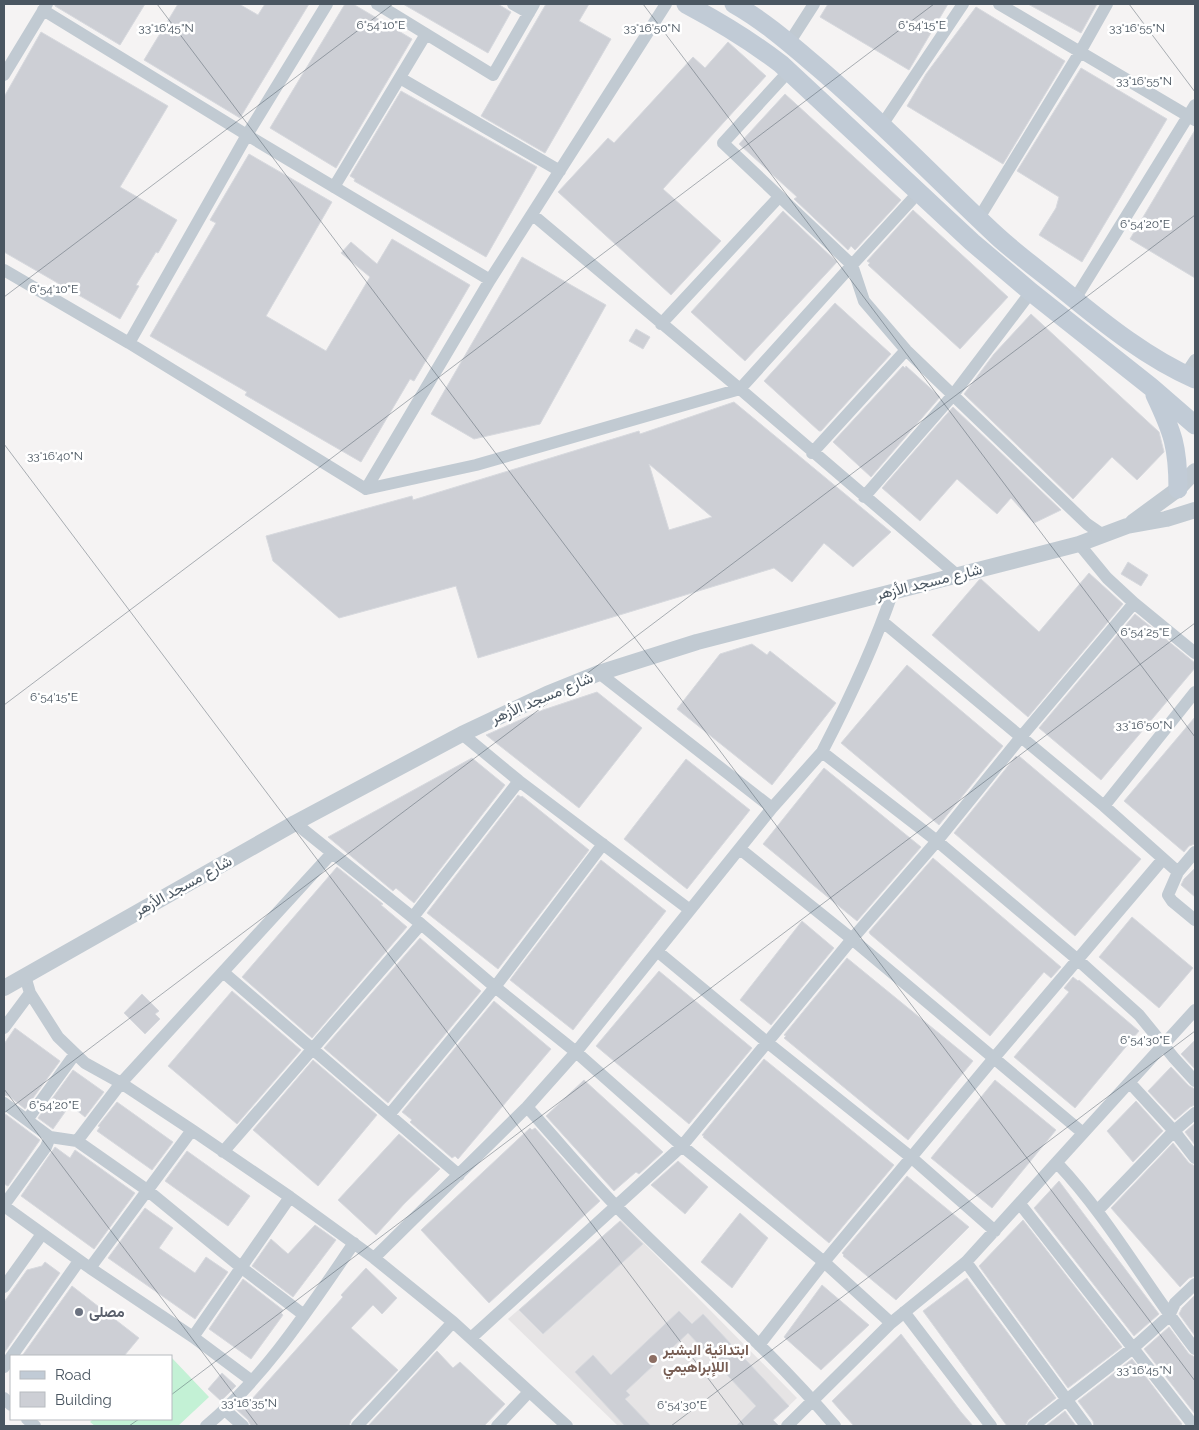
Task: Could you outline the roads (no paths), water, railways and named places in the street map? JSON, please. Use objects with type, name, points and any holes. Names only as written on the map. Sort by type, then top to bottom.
[{"type":"main road","points":[[686,4],[748,39],[788,71],[972,242],[1030,292],[1151,387],[1195,425]]},
{"type":"main road","points":[[734,4],[752,14],[789,43],[882,125],[998,237],[1075,299],[1128,340],[1192,371]]},
{"type":"main road","points":[[1151,387],[1174,440],[1178,463],[1178,489]]},
{"type":"street","points":[[129,343],[247,135],[327,4]]},
{"type":"street","points":[[377,4],[493,75],[532,8],[513,4]]},
{"type":"street","points":[[366,488],[490,280],[666,4]]},
{"type":"street","points":[[789,43],[814,4]]},
{"type":"street","points":[[882,125],[963,4]]},
{"type":"street","points":[[1000,4],[1080,52],[1193,114],[1075,299]]},
{"type":"street","points":[[979,218],[1107,4]]},
{"type":"street","points":[[4,75],[45,7],[247,135],[490,280]]},
{"type":"street","points":[[334,187],[426,34]]},
{"type":"street","points":[[788,71],[724,143],[852,265],[864,301],[906,350],[1088,524],[1103,535]]},
{"type":"street","points":[[400,78],[560,171]]},
{"type":"street","points":[[4,270],[129,343],[366,488],[476,465],[740,389],[918,193]]},
{"type":"street","points":[[661,324],[779,197]]},
{"type":"street","points":[[532,215],[740,389],[812,453],[957,575]]},
{"type":"street","points":[[864,497],[953,395],[1030,292]]},
{"type":"street","points":[[812,453],[906,350]]},
{"type":"street","name":"شارع مسجد الأزهر","points":[[1127,526],[1178,489],[1195,472]]},
{"type":"street","name":"شارع مسجد الأزهر","points":[[4,988],[295,824],[462,734],[547,694],[600,673],[697,642],[1079,544],[1127,526],[1166,519],[1195,510]]},
{"type":"street","points":[[1079,544],[1107,578],[1134,603],[1195,653]]},
{"type":"street","points":[[374,1258],[527,1107],[576,1052],[772,808],[822,752],[851,694],[883,622],[893,591]]},
{"type":"street","points":[[471,1338],[682,1146],[852,939],[937,841],[1021,737],[1134,603]]},
{"type":"street","points":[[883,622],[1104,806],[1162,860],[1178,872]]},
{"type":"street","points":[[600,673],[772,808]]},
{"type":"street","points":[[1104,806],[1195,692]]},
{"type":"street","points":[[462,734],[520,781],[690,910]]},
{"type":"street","points":[[822,752],[937,841],[1078,960],[1139,1016],[1195,1081]]},
{"type":"street","points":[[223,1152],[312,1049],[417,920],[520,781]]},
{"type":"street","points":[[295,824],[417,920],[495,987],[576,1052],[682,1146],[824,1262],[891,1323]]},
{"type":"street","points":[[389,1115],[495,987],[603,844]]},
{"type":"street","points":[[740,849],[852,939],[1083,1133]]},
{"type":"street","points":[[1195,852],[1178,872],[1168,895],[1172,901],[1195,920]]},
{"type":"street","points":[[77,1141],[120,1083],[332,853]]},
{"type":"street","points":[[759,1345],[824,1262],[1162,860]]},
{"type":"street","points":[[657,951],[912,1158],[995,1231]]},
{"type":"street","points":[[223,972],[459,1175]]},
{"type":"street","points":[[25,976],[30,993],[58,1037],[85,1063],[120,1083],[192,1130],[290,1197],[374,1258],[453,1322],[528,1393],[567,1426]]},
{"type":"street","points":[[4,1028],[30,993]]},
{"type":"street","points":[[787,1426],[891,1323],[966,1262],[1194,1013]]},
{"type":"street","points":[[27,1120],[75,1054]]},
{"type":"street","points":[[1130,1083],[1174,1131],[1195,1158]]},
{"type":"street","points":[[4,1104],[50,1137],[77,1141],[147,1190],[242,1268],[304,1315]]},
{"type":"street","points":[[527,1107],[616,1205],[759,1345],[814,1401],[835,1426]]},
{"type":"street","points":[[1098,1210],[1174,1131],[1195,1113]]},
{"type":"street","points":[[90,1268],[192,1130]]},
{"type":"street","points":[[50,1137],[46,1147],[4,1205],[90,1268],[193,1337],[252,1381]]},
{"type":"street","points":[[1057,1163],[1098,1210],[1169,1316],[1195,1349]]},
{"type":"street","points":[[193,1337],[290,1197]]},
{"type":"street","points":[[1020,1204],[1194,1426]]},
{"type":"street","points":[[4,1287],[42,1234]]},
{"type":"street","points":[[206,1426],[225,1410],[252,1381],[304,1315],[354,1243]]},
{"type":"street","points":[[12,1355],[79,1260]]},
{"type":"street","points":[[966,1262],[1086,1426]]},
{"type":"street","points":[[1033,1426],[1133,1348],[1169,1316],[1175,1303],[1195,1284]]},
{"type":"street","points":[[904,1312],[991,1426]]},
{"type":"street","points":[[358,1426],[453,1322]]},
{"type":"street","points":[[497,1426],[528,1393]]},
{"type":"street","points":[[225,1410],[243,1426]]},
{"type":"place","name":"مصلى","points":[[79,1312]]},
{"type":"place","name":"ابتدائية البشير اللإبراهيمي","points":[[653,1359]]}]
